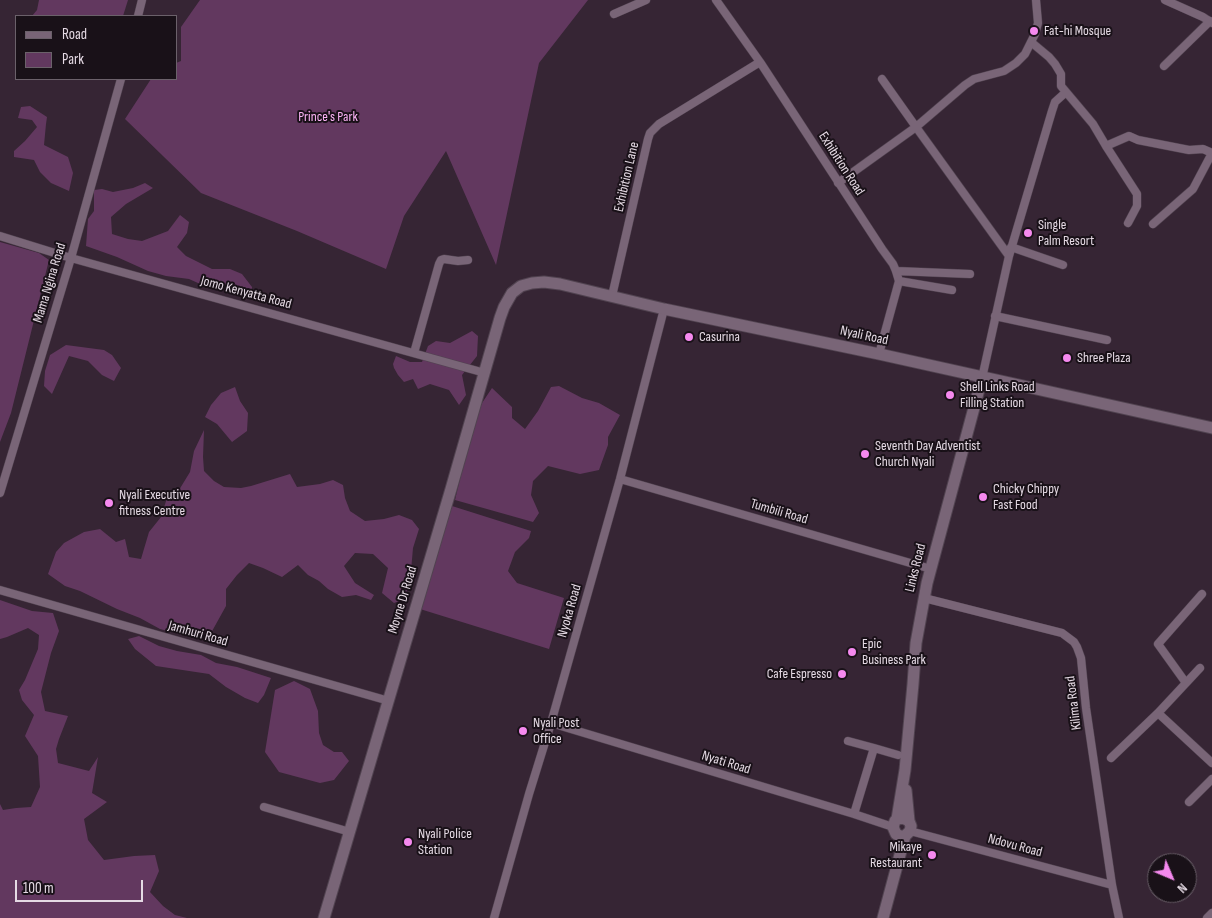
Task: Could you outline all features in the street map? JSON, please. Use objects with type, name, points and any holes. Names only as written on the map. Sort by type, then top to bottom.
[{"type":"main road","name":"Nyali Road","points":[[512,293],[521,286],[532,283],[560,284],[664,309],[879,354],[1212,428]]},
{"type":"main road","name":"Moyne Dr Road","points":[[324,918],[389,702],[500,318],[512,293]]},
{"type":"main road","name":"Links Road","points":[[883,918],[895,873],[902,828],[916,643],[924,598],[982,378]]},
{"type":"street","points":[[138,15],[142,0]]},
{"type":"street","points":[[614,14],[646,0]]},
{"type":"street","name":"Exhibition Road","points":[[716,0],[760,62],[893,264],[899,282]]},
{"type":"street","points":[[838,183],[916,127],[965,85],[974,79],[1004,71],[1016,63],[1025,54],[1035,34],[1038,23],[1036,0]]},
{"type":"street","points":[[1164,66],[1211,22],[1165,0]]},
{"type":"street","points":[[1030,42],[1055,64],[1061,74],[1061,86],[1093,124],[1137,194],[1137,206],[1128,223]]},
{"type":"street","name":"Exhibition Lane","points":[[612,296],[650,133],[659,124],[760,62]]},
{"type":"street","points":[[882,79],[1010,252],[1063,265]]},
{"type":"street","name":"Mama Ngina Road","points":[[0,493],[71,258],[120,80]]},
{"type":"street","points":[[982,378],[1010,252],[1052,110],[1055,102],[1066,92]]},
{"type":"street","points":[[1106,146],[1129,136],[1138,140],[1189,150],[1203,149],[1212,153],[1193,189],[1153,224]]},
{"type":"street","name":"Jomo Kenyatta Road","points":[[0,236],[71,258],[485,373]]},
{"type":"street","points":[[414,353],[441,260],[468,260]]},
{"type":"street","points":[[896,271],[970,274]]},
{"type":"street","points":[[879,354],[899,282],[952,290]]},
{"type":"street","name":"Nyoka Road","points":[[494,918],[620,479],[664,309]]},
{"type":"street","points":[[995,316],[1107,340]]},
{"type":"street","name":"Tumbili Road","points":[[620,479],[931,569]]},
{"type":"street","name":"Jamhuri Road","points":[[0,590],[389,702]]},
{"type":"street","points":[[1186,683],[1158,644],[1202,594]]},
{"type":"street","name":"Kilima Road","points":[[924,598],[1062,633],[1074,642],[1081,658],[1086,708],[1112,885],[1119,918]]},
{"type":"street","points":[[1111,758],[1158,713],[1200,668]]},
{"type":"street","points":[[1158,713],[1212,763]]},
{"type":"street","name":"Nyati Road","points":[[551,724],[902,828]]},
{"type":"street","points":[[848,741],[898,755]]},
{"type":"street","points":[[854,814],[874,748]]},
{"type":"street","points":[[1189,802],[1212,779]]},
{"type":"street","points":[[264,808],[350,832]]},
{"type":"street","name":"Ndovu Road","points":[[902,828],[1112,885]]},
{"type":"street","points":[[1207,918],[1212,913]]},
{"type":"green space","points":[[39,0],[128,0],[123,15],[33,15],[37,10]]},
{"type":"green space","name":"Prince's Park","points":[[200,0],[588,0],[539,63],[496,265],[446,151],[404,216],[386,269],[201,193],[125,119],[150,80],[178,80],[178,62],[181,61],[181,27]]},
{"type":"green space","points":[[30,106],[47,117],[44,145],[68,157],[73,173],[69,191],[51,183],[40,172],[34,160],[14,157],[14,151],[37,127],[32,120],[18,118],[21,107]]},
{"type":"green space","points":[[145,183],[153,188],[126,204],[111,217],[112,234],[142,241],[168,231],[180,215],[189,222],[187,233],[177,247],[186,256],[212,269],[230,269],[242,274],[252,287],[252,294],[229,285],[207,287],[189,279],[148,271],[86,246],[88,219],[94,211],[94,190],[102,189],[113,192],[133,188]]},
{"type":"green space","points":[[0,242],[39,253],[49,260],[11,413],[0,442]]},
{"type":"green space","points":[[472,331],[478,336],[477,356],[462,375],[466,395],[459,405],[449,390],[430,384],[418,389],[413,379],[404,382],[394,368],[393,364],[396,356],[410,362],[422,362],[428,346],[436,341],[450,343]]},
{"type":"green space","points":[[66,345],[104,350],[112,355],[121,368],[114,381],[102,375],[88,361],[69,356],[52,394],[44,386],[45,371],[50,355]]},
{"type":"green space","points":[[559,386],[582,398],[599,403],[620,415],[608,437],[608,445],[599,470],[580,474],[548,466],[533,481],[531,495],[539,513],[533,522],[455,500],[472,428],[482,403],[492,388],[512,407],[512,418],[525,429],[538,411],[551,387]]},
{"type":"green space","points":[[235,387],[240,401],[248,413],[247,431],[232,442],[217,424],[205,417],[211,405],[221,393]]},
{"type":"green space","points":[[204,430],[204,471],[214,481],[224,487],[241,488],[290,474],[297,487],[333,480],[343,485],[350,511],[365,521],[399,515],[412,520],[419,529],[413,548],[410,582],[404,599],[394,603],[382,593],[388,568],[373,554],[355,553],[344,566],[355,583],[374,595],[371,600],[356,595],[342,597],[308,575],[298,565],[282,577],[249,563],[226,589],[226,606],[211,633],[195,638],[160,629],[140,618],[65,586],[48,574],[56,552],[64,543],[84,532],[100,529],[116,542],[125,539],[129,557],[141,559],[149,532],[161,517],[167,498],[179,490],[190,472],[194,451]]},
{"type":"green space","points":[[452,506],[531,531],[529,538],[515,552],[508,571],[517,583],[564,598],[549,649],[420,609]]},
{"type":"green space","points":[[0,600],[32,611],[53,613],[59,631],[41,692],[45,711],[68,716],[56,749],[58,763],[89,771],[98,757],[92,793],[107,802],[84,819],[88,840],[104,860],[155,855],[159,871],[150,892],[163,906],[175,915],[187,918],[0,918],[0,804],[3,810],[31,807],[40,787],[38,756],[25,736],[34,715],[22,700],[19,690],[38,649],[39,635],[28,628],[0,639]]},
{"type":"green space","points":[[139,636],[159,646],[201,655],[216,663],[237,667],[271,678],[264,695],[258,703],[226,687],[209,674],[156,666],[135,649],[128,639]]},
{"type":"green space","points":[[294,681],[310,689],[318,711],[319,733],[323,745],[334,752],[342,752],[349,761],[334,780],[320,783],[279,772],[265,752],[275,690]]},
{"type":"place","name":"Fat-hi Mosque","points":[[1034,31]]},
{"type":"place","name":"Single Palm Resort","points":[[1028,233]]},
{"type":"place","name":"Casurina","points":[[689,337]]},
{"type":"place","name":"Shree Plaza","points":[[1067,358]]},
{"type":"place","name":"Shell Links Road Filling Station","points":[[950,395]]},
{"type":"place","name":"Seventh Day Adventist Church Nyali","points":[[865,454]]},
{"type":"place","name":"Chicky Chippy Fast Food","points":[[983,497]]},
{"type":"place","name":"Nyali Executive fitness Centre","points":[[109,503]]},
{"type":"place","name":"Epic Business Park","points":[[852,652]]},
{"type":"place","name":"Cafe Espresso","points":[[842,674]]},
{"type":"place","name":"Nyali Post Office","points":[[523,731]]},
{"type":"place","name":"Nyali Police Station","points":[[408,842]]},
{"type":"place","name":"Mikaye Restaurant","points":[[932,855]]}]
